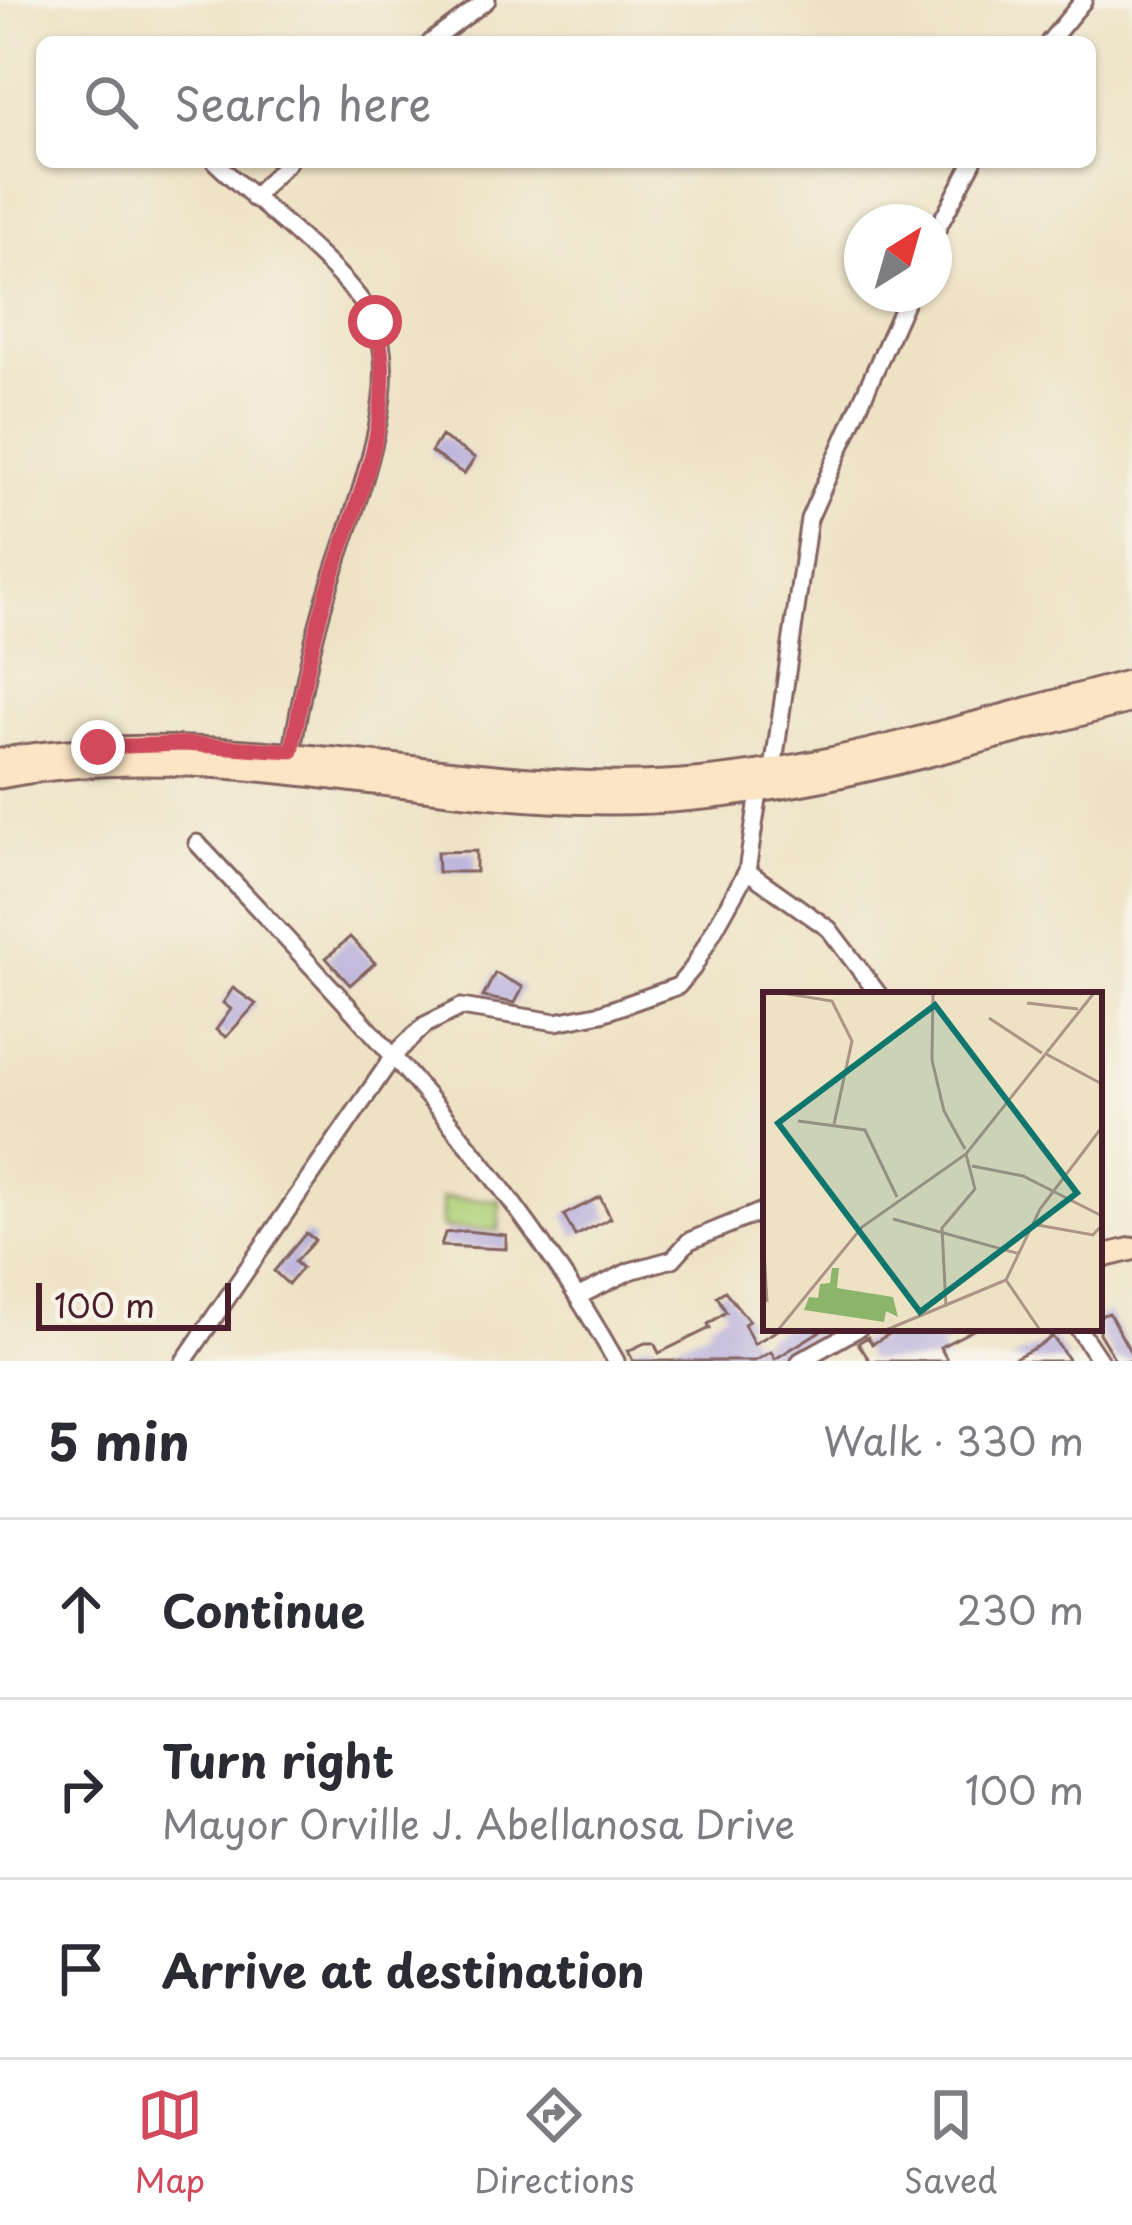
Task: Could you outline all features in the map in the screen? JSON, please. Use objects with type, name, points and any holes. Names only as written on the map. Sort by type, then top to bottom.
[{"type":"main road","points":[[0,777],[103,764],[183,763],[680,801],[759,793],[1132,681]]},
{"type":"main road","points":[[0,760],[183,744],[292,751],[540,791],[773,770],[1132,701]]},
{"type":"main road","points":[[1102,1256],[1132,1249]]},
{"type":"street","points":[[438,36],[487,0]]},
{"type":"street","points":[[1054,36],[1084,0]]},
{"type":"street","points":[[220,168],[350,287],[375,322],[381,350],[381,386],[367,465],[303,678],[292,751]]},
{"type":"street","points":[[253,198],[282,168]]},
{"type":"street","points":[[951,204],[971,168]]},
{"type":"street","points":[[773,770],[796,579],[809,519],[901,312]]},
{"type":"street","points":[[184,1361],[395,1054],[425,1025],[461,1007],[556,1022],[615,1010],[678,986],[747,871],[759,793]]},
{"type":"street","points":[[197,843],[395,1054],[536,1231],[616,1361]]},
{"type":"street","points":[[747,871],[829,929],[877,992]]},
{"type":"street","points":[[579,1296],[673,1259],[689,1241],[763,1210]]},
{"type":"street","points":[[800,1361],[828,1354],[855,1331]]},
{"type":"street","points":[[1080,1331],[1100,1361]]},
{"type":"green space","points":[[442,1198],[500,1200],[499,1230],[442,1228]]},
{"type":"building","points":[[441,436],[475,458],[464,474],[431,452]]},
{"type":"building","points":[[476,851],[476,872],[438,872],[437,852]]},
{"type":"building","points":[[350,937],[375,963],[350,985],[326,958]]},
{"type":"building","points":[[495,973],[523,987],[515,1003],[483,997]]},
{"type":"building","points":[[233,988],[256,1004],[226,1037],[216,1030],[231,1009],[223,1003]]},
{"type":"building","points":[[600,1197],[611,1218],[575,1236],[564,1215]]},
{"type":"building","points":[[306,1233],[315,1240],[295,1262],[302,1268],[288,1284],[274,1271]]},
{"type":"building","points":[[445,1233],[506,1235],[506,1249],[441,1246]]},
{"type":"building","points":[[725,1291],[749,1321],[744,1324],[754,1344],[776,1331],[820,1331],[775,1359],[771,1352],[754,1361],[633,1361],[628,1351],[645,1343],[654,1343],[659,1353],[710,1328],[708,1324],[726,1312],[717,1296]]},
{"type":"building","points":[[1109,1313],[1132,1361],[1116,1361],[1099,1333],[1102,1315]]},
{"type":"building","points":[[895,1331],[971,1331],[940,1347],[948,1361],[870,1361],[858,1343],[868,1337],[872,1344]]},
{"type":"building","points":[[1052,1336],[1069,1361],[1009,1361],[1044,1343]]},
{"type":"route","points":[[98,747],[183,744],[292,751],[303,678],[367,465],[381,386],[380,336],[375,322]]}]
